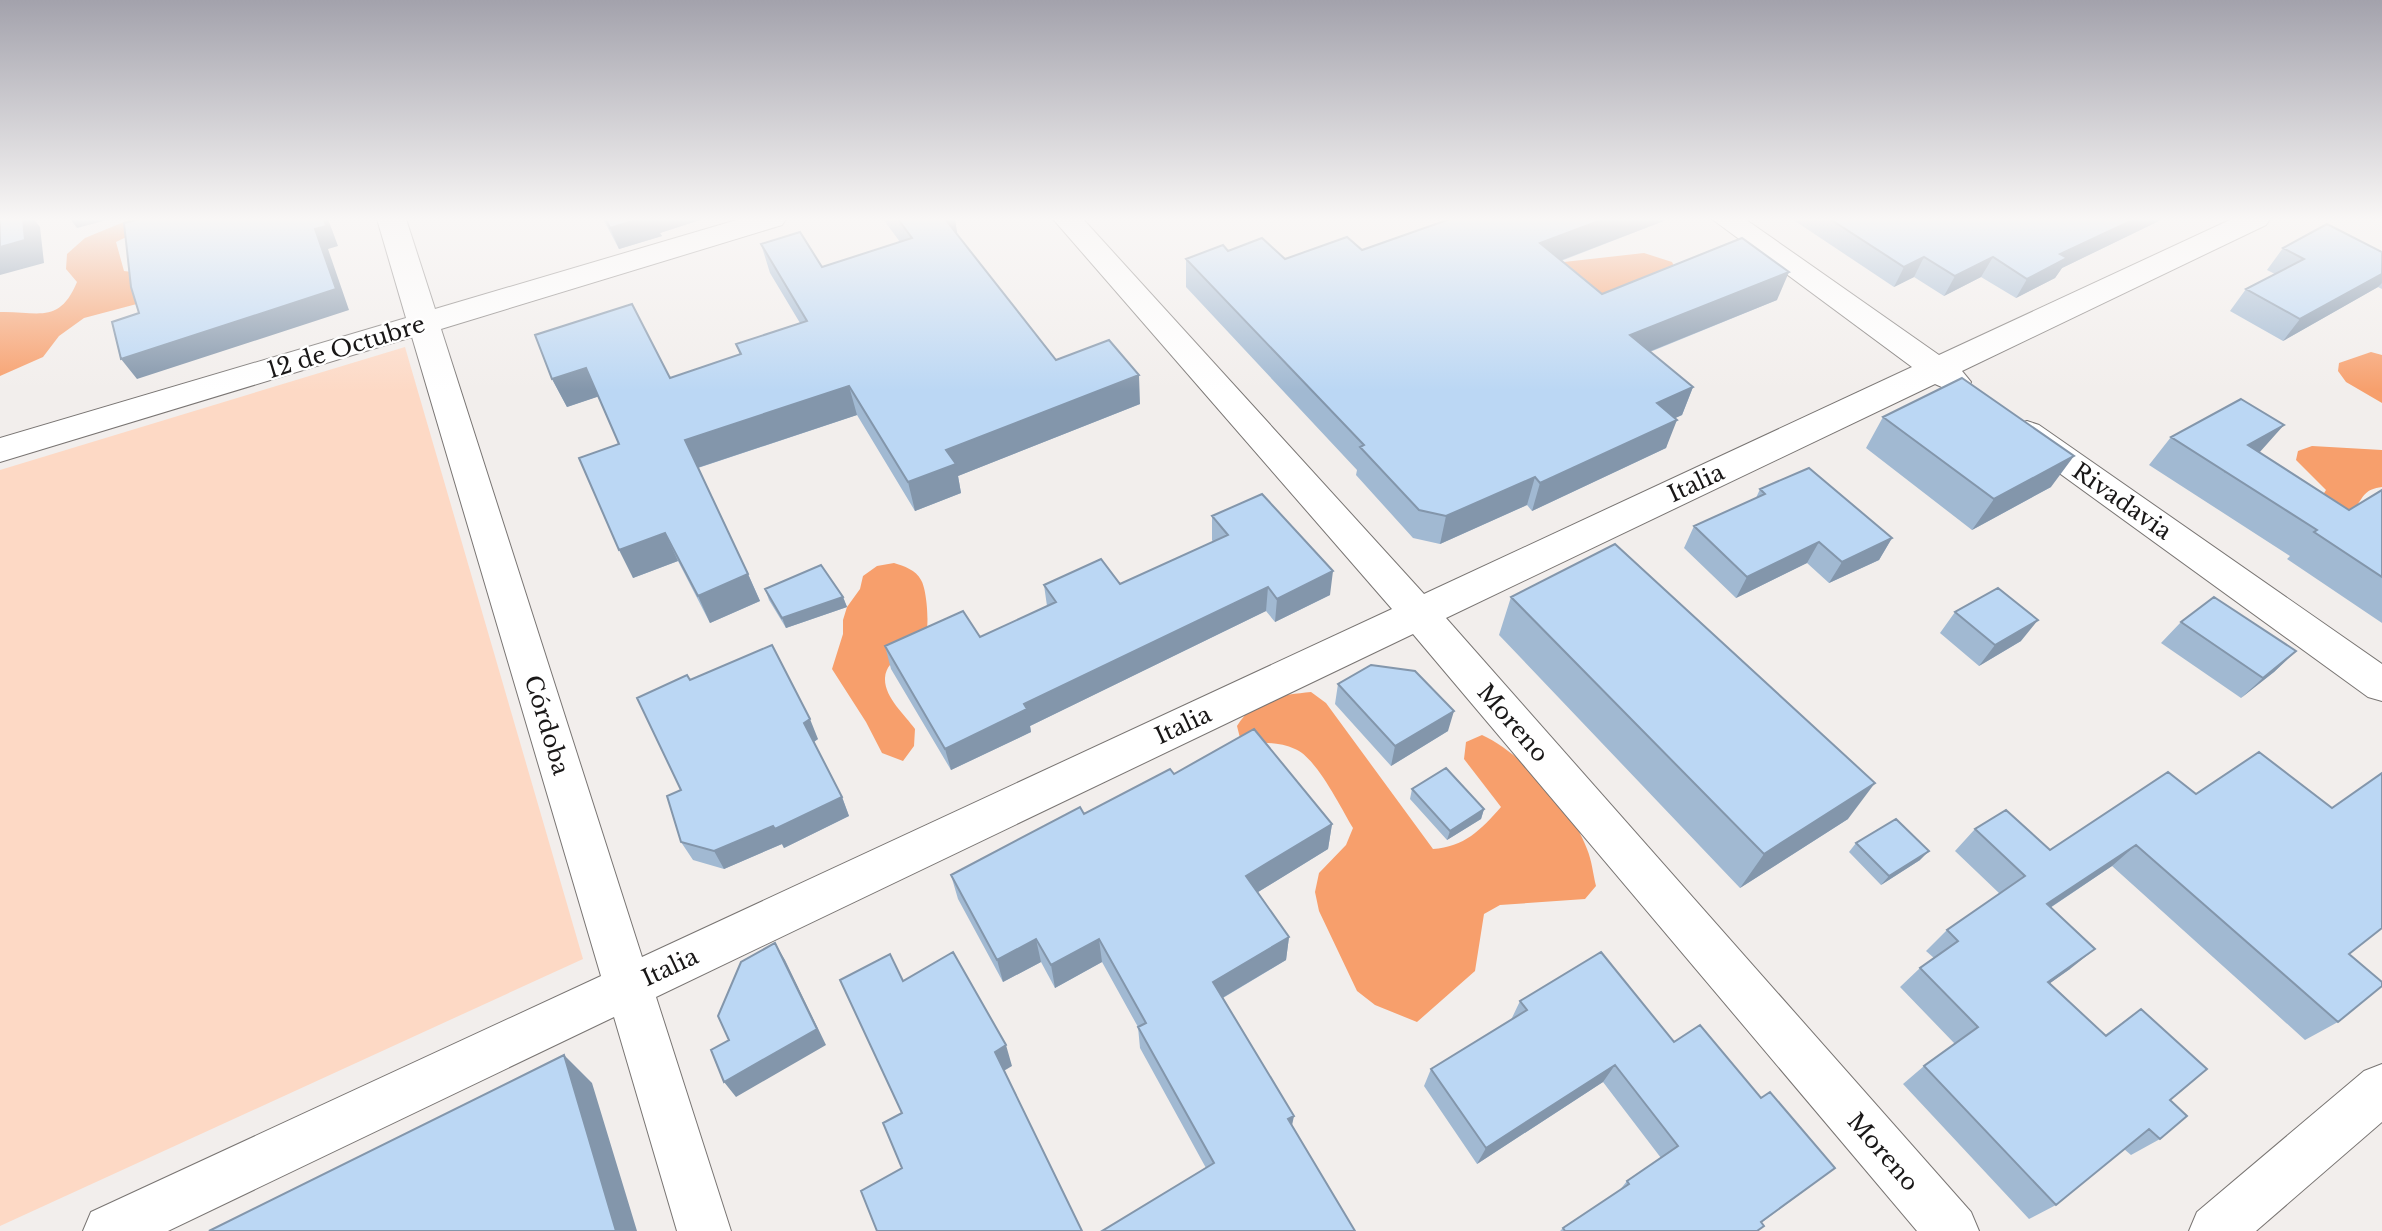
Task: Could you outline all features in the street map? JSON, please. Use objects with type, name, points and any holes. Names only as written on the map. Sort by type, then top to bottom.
[{"type":"street","name":"Córdoba","points":[[408,276],[704,1231]]},
{"type":"street","name":"12 de Octubre","points":[[0,450],[581,276]]},
{"type":"street","name":"Moreno","points":[[1119,276],[1419,614],[1952,1231]]},
{"type":"street","name":"Rivadavia","points":[[1807,276],[2382,685]]},
{"type":"street","name":"Italia","points":[[110,1231],[2134,276]]},
{"type":"street","points":[[2216,1231],[2382,1089]]},
{"type":"shaded area","points":[[72,276],[148,276],[148,301],[84,318],[59,336],[43,357],[0,376],[0,312],[46,313],[55,310],[63,305],[77,282]]},
{"type":"shaded area","points":[[1532,276],[1672,276],[1672,277],[1411,346]]},
{"type":"shaded area","points":[[405,347],[583,959],[0,1226],[0,470]]},
{"type":"shaded area","points":[[2371,352],[2382,355],[2382,403],[2346,382],[2338,371],[2339,363]]},
{"type":"shaded area","points":[[2312,446],[2382,450],[2382,487],[2368,491],[2353,510],[2334,522],[2315,507],[2326,490],[2296,460],[2298,451]]},
{"type":"shaded area","points":[[894,563],[919,577],[925,592],[927,611],[927,630],[923,642],[895,660],[885,678],[891,699],[915,729],[914,746],[903,761],[882,753],[866,722],[832,669],[843,634],[847,607],[860,589],[863,576],[877,566]]},
{"type":"shaded area","points":[[1311,692],[1326,703],[1433,849],[1463,841],[1501,807],[1464,759],[1466,742],[1482,735],[1513,754],[1544,783],[1570,816],[1589,854],[1596,886],[1585,899],[1500,905],[1484,914],[1475,971],[1417,1022],[1375,1005],[1357,991],[1319,911],[1315,892],[1319,873],[1346,845],[1353,828],[1327,784],[1303,754],[1289,746],[1241,742],[1237,726],[1252,709],[1279,697]]},
{"type":"building","points":[[130,276],[332,276],[336,289],[121,359],[112,322],[139,313]]},
{"type":"building","points":[[780,276],[990,276],[1056,360],[1109,340],[1139,375],[946,450],[956,464],[908,482],[849,386],[685,440],[748,574],[698,596],[665,533],[619,550],[579,458],[619,444],[586,368],[552,379],[535,335],[632,304],[670,378],[741,354],[736,344],[807,321]]},
{"type":"building","points":[[1203,276],[1581,276],[1602,294],[1646,276],[1778,276],[1630,335],[1693,387],[1657,403],[1677,420],[1540,483],[1535,477],[1446,516],[1419,510],[1360,447],[1364,445]]},
{"type":"building","points":[[2270,276],[2378,276],[2300,319],[2246,289]]},
{"type":"building","points":[[1962,378],[2074,456],[1994,499],[1883,417]]},
{"type":"building","points":[[2241,399],[2284,425],[2248,445],[2349,510],[2382,490],[2382,577],[2314,532],[2317,530],[2171,437]]},
{"type":"building","points":[[1809,468],[1892,538],[1842,562],[1819,542],[1747,577],[1694,526],[1765,494],[1760,489]]},
{"type":"building","points":[[1262,494],[1333,571],[1277,599],[1268,587],[1024,704],[1027,709],[945,749],[885,646],[963,611],[980,637],[1056,602],[1044,585],[1101,559],[1120,584],[1228,535],[1212,516]]},
{"type":"building","points":[[1615,544],[1875,783],[1764,854],[1511,597]]},
{"type":"building","points":[[821,565],[843,597],[782,618],[765,589]]},
{"type":"building","points":[[1998,588],[2038,620],[1995,645],[1955,612]]},
{"type":"building","points":[[2214,597],[2296,651],[2263,678],[2181,622]]},
{"type":"building","points":[[772,645],[810,719],[804,723],[842,797],[775,829],[773,826],[714,851],[681,842],[667,796],[681,790],[637,698],[687,675],[690,680]]},
{"type":"building","points":[[1371,665],[1415,671],[1454,711],[1395,746],[1338,684]]},
{"type":"building","points":[[1254,729],[1332,824],[1246,876],[1289,937],[1213,982],[1294,1116],[1288,1119],[1355,1231],[1102,1231],[1214,1163],[1138,1027],[1146,1023],[1099,939],[1051,965],[1036,939],[997,960],[951,875],[1080,807],[1084,814],[1170,769],[1174,774]]},
{"type":"building","points":[[2259,752],[2332,808],[2382,773],[2382,928],[2349,954],[2382,982],[2382,986],[2338,1022],[2136,845],[2047,904],[2095,949],[2048,982],[2106,1036],[2141,1009],[2207,1069],[2170,1100],[2187,1116],[2160,1139],[2149,1129],[2056,1205],[1924,1066],[1978,1027],[1920,968],[1958,941],[1947,930],[2025,876],[1975,829],[2006,810],[2050,850],[2168,772],[2196,794]]},
{"type":"building","points":[[1446,768],[1484,809],[1450,831],[1412,789]]},
{"type":"building","points":[[1896,819],[1929,851],[1889,876],[1856,843]]},
{"type":"building","points":[[775,943],[817,1029],[724,1082],[711,1050],[729,1040],[718,1016],[741,962]]},
{"type":"building","points":[[953,952],[1006,1045],[995,1052],[1082,1231],[877,1231],[861,1191],[902,1168],[883,1123],[902,1113],[840,980],[890,954],[903,981]]},
{"type":"building","points":[[1601,952],[1674,1042],[1700,1025],[1761,1098],[1770,1092],[1835,1168],[1761,1222],[1764,1226],[1757,1231],[1565,1231],[1563,1228],[1629,1184],[1627,1181],[1678,1146],[1615,1065],[1486,1148],[1431,1069],[1527,1010],[1520,1001]]},
{"type":"building","points":[[564,1055],[616,1231],[209,1231]]}]
